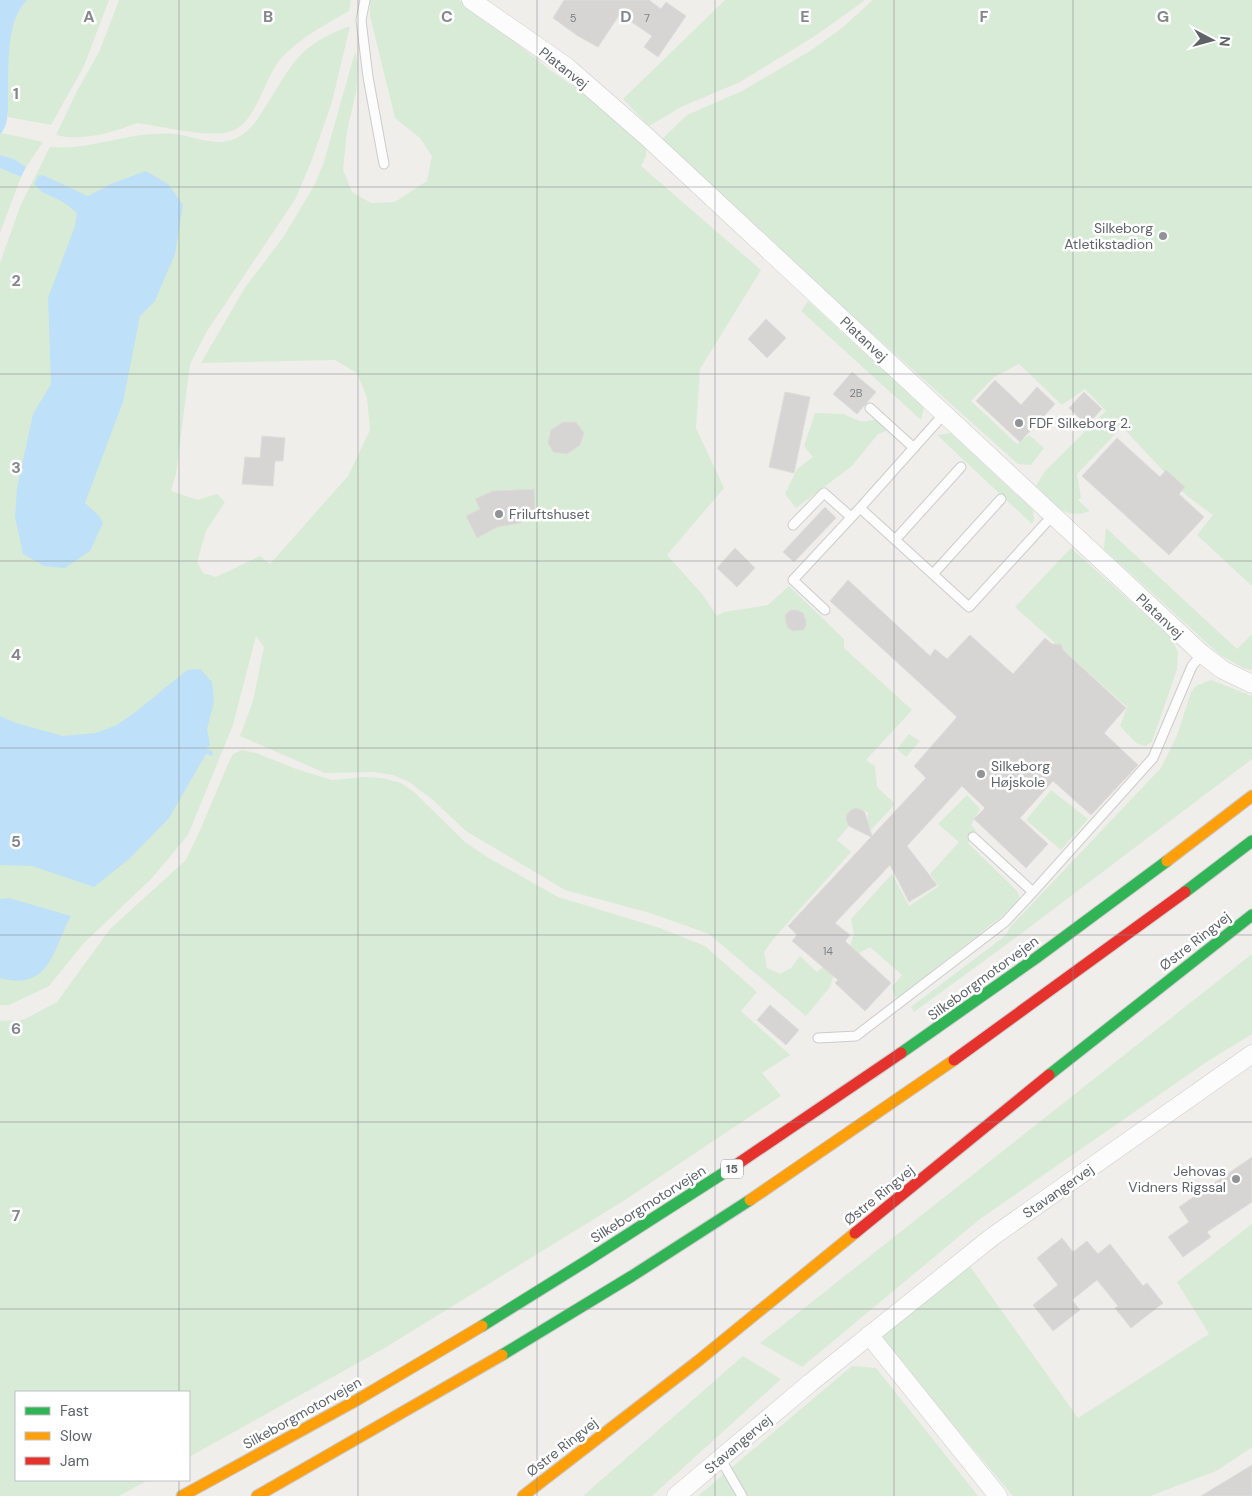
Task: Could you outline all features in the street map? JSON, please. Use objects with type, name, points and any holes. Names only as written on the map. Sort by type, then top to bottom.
[{"type":"main road","name":"Silkeborgmotorvejen","points":[[182,1496],[355,1401],[472,1331],[661,1215],[779,1138],[990,992],[1185,848],[1252,796]]},
{"type":"main road","points":[[257,1496],[371,1432],[582,1307],[797,1169],[1077,972],[1252,841]]},
{"type":"main road","name":"Østre Ringvej","points":[[523,1496],[698,1361],[1057,1068],[1252,915]]},
{"type":"street","name":"Platanvej","points":[[471,0],[567,67],[647,137],[1202,654],[1224,670],[1252,684]]},
{"type":"street","name":"Stavangervej","points":[[676,1496],[868,1335],[992,1237],[1252,1054]]},
{"type":"street","points":[[868,1335],[998,1496]]},
{"type":"lane","points":[[365,0],[361,20],[368,77],[384,164]]},
{"type":"lane","points":[[870,408],[914,448]]},
{"type":"lane","points":[[824,610],[793,580],[944,414]]},
{"type":"lane","points":[[895,540],[961,467]]},
{"type":"lane","points":[[793,525],[824,493],[851,517]]},
{"type":"lane","points":[[933,574],[1001,499]]},
{"type":"lane","points":[[860,508],[969,607],[1053,515]]},
{"type":"lane","points":[[818,1038],[856,1036],[1004,922],[1153,758],[1192,666],[1202,654]]},
{"type":"lane","points":[[973,837],[1033,892]]},
{"type":"lane","points":[[720,1458],[742,1496]]},
{"type":"green space","points":[[27,0],[109,0],[84,66],[51,125],[8,117],[8,55],[10,39],[19,10]]},
{"type":"green space","points":[[119,0],[351,0],[349,11],[306,37],[283,56],[276,65],[255,108],[241,126],[232,131],[212,134],[199,133],[137,123],[108,133],[86,137],[56,135],[77,91],[100,50]]},
{"type":"green space","points":[[370,0],[459,0],[473,9],[550,70],[595,101],[646,148],[646,156],[641,166],[761,270],[700,369],[696,428],[724,488],[667,555],[702,594],[717,616],[724,612],[768,605],[789,586],[844,639],[844,648],[912,710],[866,760],[875,766],[877,787],[895,804],[871,830],[867,826],[868,813],[851,810],[848,813],[847,820],[849,826],[837,840],[851,852],[775,937],[764,952],[767,968],[780,974],[791,968],[800,956],[817,972],[843,948],[830,987],[806,1016],[709,934],[650,913],[565,890],[466,831],[433,800],[409,782],[393,775],[373,772],[325,773],[240,736],[253,701],[264,647],[256,636],[233,725],[188,835],[152,878],[83,944],[49,986],[9,1005],[0,1005],[0,263],[21,204],[50,147],[77,147],[127,137],[162,133],[213,142],[231,140],[240,136],[255,122],[287,72],[302,53],[321,39],[350,26],[332,102],[296,198],[207,331],[190,364],[176,474],[171,491],[198,500],[217,494],[225,502],[206,531],[197,562],[203,573],[216,577],[260,556],[270,564],[348,476],[370,430],[367,397],[357,373],[335,360],[201,363],[244,289],[284,236],[315,184],[324,162],[355,52],[358,64],[356,92],[347,131],[343,170],[352,192],[371,203],[395,202],[427,181],[432,156],[420,138],[395,118],[370,16]]},
{"type":"green space","points":[[725,0],[865,0],[818,34],[740,82],[681,107],[649,126],[623,99]]},
{"type":"green space","points":[[873,0],[1252,0],[1252,586],[1197,535],[1213,515],[1187,496],[1122,427],[1077,474],[1081,498],[1078,500],[1090,511],[1073,514],[1066,512],[1054,504],[1036,486],[1045,471],[1106,411],[1085,389],[1062,405],[1019,364],[994,377],[971,401],[1017,444],[1029,435],[1044,448],[1031,465],[1018,464],[659,142],[687,115],[742,91],[810,51],[842,28]]},
{"type":"green space","points":[[2,133],[43,142],[26,167],[14,159],[0,155],[0,135]]},
{"type":"green space","points":[[0,168],[21,177],[0,233]]},
{"type":"green space","points":[[808,301],[924,407],[921,420],[801,311]]},
{"type":"green space","points":[[815,413],[843,414],[862,422],[879,419],[886,431],[878,434],[852,466],[796,508],[785,494],[797,469],[813,457],[804,446]]},
{"type":"green space","points":[[951,433],[1033,510],[1034,519],[1032,524],[937,435]]},
{"type":"green space","points":[[1106,528],[1237,649],[1252,634],[1252,670],[1243,668],[1220,655],[1104,549]]},
{"type":"green space","points":[[1071,548],[1171,638],[1178,652],[1177,669],[1152,742],[1145,746],[1136,743],[1120,726],[1127,707],[1015,607]]},
{"type":"green space","points":[[1211,680],[1252,696],[1252,759],[914,1012],[911,1007],[1005,936],[1011,926],[1161,768],[1177,736],[1191,692],[1196,686]]},
{"type":"green space","points":[[909,734],[920,741],[906,757],[897,749]]},
{"type":"green space","points":[[242,750],[256,753],[296,769],[332,780],[364,777],[382,778],[401,783],[414,792],[465,842],[487,857],[558,897],[660,928],[705,946],[757,992],[741,1011],[790,1055],[762,1073],[781,1096],[625,1200],[383,1349],[190,1456],[190,1391],[15,1391],[15,1481],[146,1481],[119,1496],[0,1496],[0,1021],[23,1020],[57,1002],[110,929],[186,860],[233,754]]},
{"type":"green space","points":[[1051,790],[1088,819],[1061,850],[1026,820]]},
{"type":"green space","points":[[967,795],[980,809],[971,825],[976,830],[968,843],[1017,891],[1020,898],[1001,917],[896,999],[892,987],[902,975],[870,947],[861,952],[838,977],[854,935],[851,919],[892,874],[909,906],[939,886],[930,874],[959,842],[938,824]]},
{"type":"green space","points":[[1252,954],[1252,1034],[1208,1061],[980,1219],[802,1367],[760,1343]]},
{"type":"green space","points":[[1252,1224],[1252,1449],[1216,1471],[1150,1496],[1013,1496],[880,1338],[969,1265],[1078,1418],[1209,1334],[1177,1282]]},
{"type":"green space","points":[[743,1356],[781,1379],[652,1496],[583,1496]]},
{"type":"green space","points":[[852,1366],[876,1368],[978,1496],[698,1496]]},
{"type":"water","points":[[0,0],[27,0],[15,20],[12,33],[7,117],[0,135]]},
{"type":"water","points":[[0,155],[14,159],[26,167],[21,177],[0,168]]},
{"type":"water","points":[[146,171],[168,184],[183,205],[175,254],[155,301],[140,316],[123,402],[85,503],[99,516],[103,523],[90,551],[65,568],[44,566],[23,554],[15,517],[17,488],[33,414],[51,384],[48,298],[75,226],[77,213],[63,202],[42,192],[34,184],[39,175],[45,176],[88,196],[113,183]]},
{"type":"water","points":[[200,669],[212,682],[214,702],[207,729],[210,745],[206,748],[213,752],[212,756],[206,754],[169,818],[129,859],[94,887],[32,866],[0,865],[0,716],[16,723],[63,736],[96,733],[117,725],[187,670]]},
{"type":"water","points":[[9,898],[71,916],[48,964],[40,973],[30,979],[17,981],[0,978],[0,899]]},
{"type":"building","points":[[564,0],[649,0],[661,9],[666,2],[686,16],[658,57],[644,47],[652,36],[620,14],[598,47],[578,36],[553,18]]},
{"type":"building","points":[[766,319],[786,338],[767,358],[748,339]]},
{"type":"building","points":[[852,372],[876,392],[857,414],[833,394]]},
{"type":"building","name":"FDF Silkeborg 2.","points":[[995,380],[1021,405],[1037,387],[1055,404],[1020,442],[976,401]]},
{"type":"building","points":[[785,392],[810,397],[794,473],[769,467]]},
{"type":"building","points":[[1084,392],[1102,409],[1087,425],[1069,408]]},
{"type":"building","points":[[563,422],[576,422],[584,433],[580,445],[567,454],[553,452],[548,443],[551,430]]},
{"type":"building","points":[[262,436],[285,438],[283,461],[275,461],[273,486],[242,484],[245,457],[260,458]]},
{"type":"building","points":[[1117,438],[1160,477],[1166,470],[1185,487],[1179,494],[1204,517],[1169,555],[1082,476]]},
{"type":"building","name":"Friluftshuset","points":[[534,489],[535,513],[519,514],[521,523],[497,527],[477,538],[466,516],[480,509],[475,499],[493,491]]},
{"type":"building","points":[[825,507],[836,518],[794,562],[783,552]]},
{"type":"building","points":[[735,548],[755,568],[737,587],[717,568]]},
{"type":"building","name":"Silkeborg Højskole","points":[[848,580],[930,656],[935,649],[947,659],[970,635],[1013,674],[1045,638],[1052,644],[1061,644],[1063,650],[1126,708],[1104,733],[1138,765],[1091,815],[1053,781],[1020,818],[1048,844],[1026,868],[974,819],[985,808],[962,786],[907,846],[937,885],[909,902],[890,865],[835,923],[850,935],[845,941],[891,983],[865,1011],[835,983],[838,980],[792,941],[797,935],[788,926],[871,837],[849,826],[846,820],[847,814],[856,808],[862,810],[865,813],[872,836],[926,778],[914,766],[957,717],[830,601]]},
{"type":"building","points":[[791,610],[803,613],[806,626],[803,630],[793,631],[788,628],[785,615]]},
{"type":"building","points":[[770,1005],[799,1030],[786,1045],[757,1020]]},
{"type":"building","name":"Jehovas Vidners Rigssal","points":[[1252,1157],[1252,1202],[1207,1232],[1211,1237],[1183,1257],[1168,1237],[1189,1222],[1179,1207]]},
{"type":"building","points":[[1062,1238],[1073,1252],[1087,1241],[1098,1254],[1110,1244],[1143,1286],[1147,1283],[1163,1303],[1131,1328],[1115,1308],[1118,1306],[1097,1280],[1072,1300],[1080,1310],[1053,1331],[1033,1305],[1058,1285],[1037,1258]]},
{"type":"building","points":[[1252,1465],[1252,1496],[1201,1496]]},
{"type":"traffic: fast","points":[[1185,892],[1252,841]]},
{"type":"traffic: fast","points":[[901,1053],[1036,958],[1167,861]]},
{"type":"traffic: fast","points":[[1049,1075],[1252,915]]},
{"type":"traffic: fast","points":[[482,1326],[733,1167]]},
{"type":"traffic: fast","points":[[502,1355],[632,1276],[750,1200]]},
{"type":"traffic: slow","points":[[1167,861],[1252,796]]},
{"type":"traffic: slow","points":[[750,1200],[954,1060]]},
{"type":"traffic: slow","points":[[523,1496],[698,1361],[855,1233]]},
{"type":"traffic: slow","points":[[182,1496],[357,1400],[482,1326]]},
{"type":"traffic: slow","points":[[257,1496],[502,1355]]},
{"type":"traffic: jam","points":[[954,1060],[1185,892]]},
{"type":"traffic: jam","points":[[733,1167],[901,1053]]},
{"type":"traffic: jam","points":[[855,1233],[1049,1075]]},
{"type":"place","name":"Silkeborg Atletikstadion","points":[[1163,236]]},
{"type":"place","name":"FDF Silkeborg 2.","points":[[1019,423]]},
{"type":"place","name":"Friluftshuset","points":[[499,514]]},
{"type":"place","name":"Silkeborg Højskole","points":[[981,774]]},
{"type":"place","name":"Jehovas Vidners Rigssal","points":[[1236,1179]]}]
